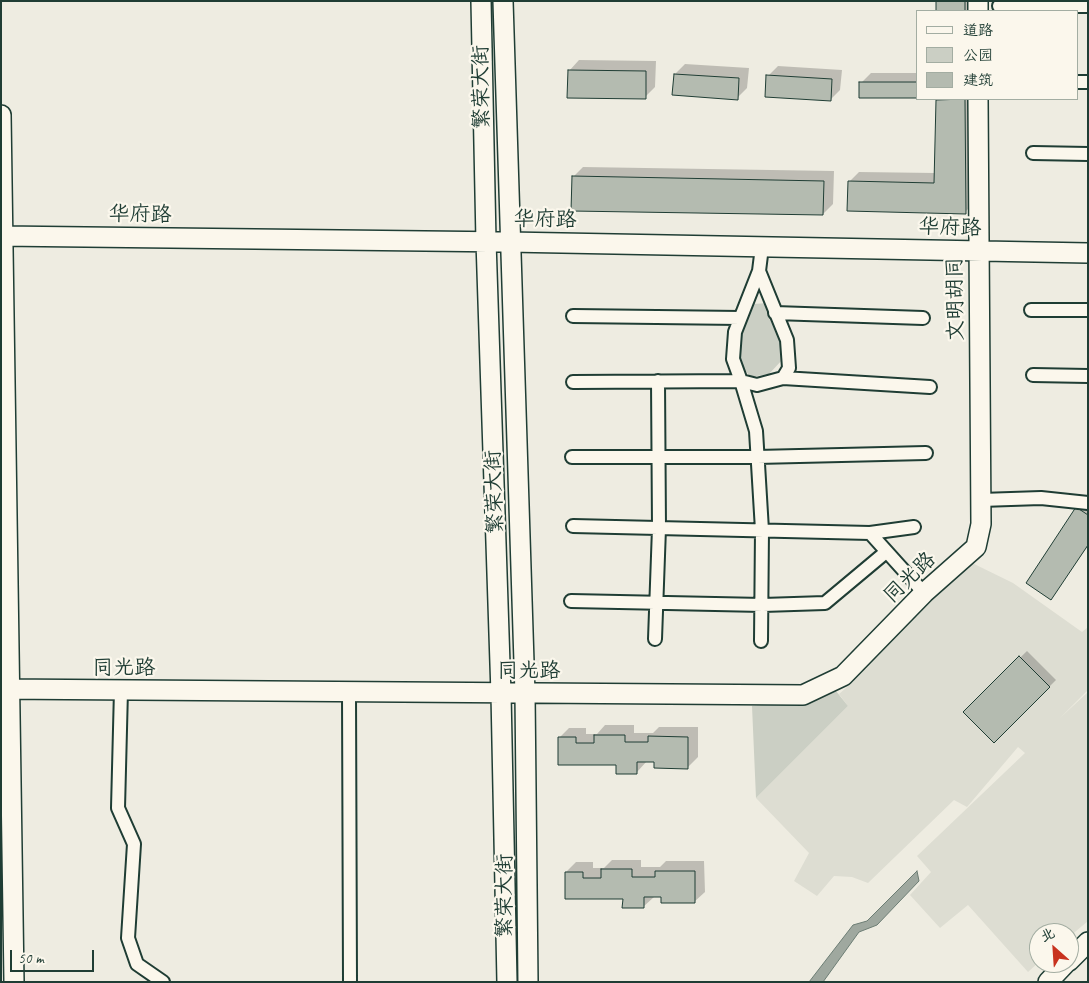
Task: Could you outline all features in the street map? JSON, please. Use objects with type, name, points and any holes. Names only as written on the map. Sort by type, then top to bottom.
[{"type":"street","name":"繁荣大街","points":[[481,1],[486,242],[501,694],[507,982]]},
{"type":"street","name":"繁荣大街","points":[[503,1],[509,242],[525,694],[528,982]]},
{"type":"street","points":[[999,6],[1088,6]]},
{"type":"street","name":"文明胡同","points":[[978,100],[981,524]]},
{"type":"street","points":[[1,115],[5,690],[14,982]]},
{"type":"street","points":[[1032,153],[1088,154]]},
{"type":"street","name":"华府路","points":[[2,236],[509,242],[1088,253]]},
{"type":"street","points":[[761,641],[762,530],[756,431],[741,381],[732,359],[735,332],[740,318],[749,303],[759,271],[762,247]]},
{"type":"street","points":[[759,271],[787,340],[789,368],[783,378]]},
{"type":"street","points":[[1030,310],[1088,310]]},
{"type":"street","points":[[775,313],[923,318]]},
{"type":"street","points":[[574,316],[740,318]]},
{"type":"street","points":[[1033,375],[1088,376]]},
{"type":"street","points":[[573,382],[741,381],[757,385],[783,378],[930,387]]},
{"type":"street","points":[[655,639],[660,457],[658,380]]},
{"type":"street","points":[[572,457],[757,457],[926,453]]},
{"type":"street","points":[[981,500],[1041,498],[1088,503]]},
{"type":"street","name":"同光路","points":[[5,690],[803,695],[843,676],[924,593],[976,547],[981,524]]},
{"type":"street","points":[[573,526],[870,533],[914,526]]},
{"type":"street","points":[[870,533],[924,593]]},
{"type":"street","points":[[572,601],[762,605],[825,604],[886,552]]},
{"type":"street","points":[[121,690],[118,808],[134,844],[128,938],[137,964],[163,982]]},
{"type":"street","points":[[349,692],[350,982]]},
{"type":"street","points":[[1079,951],[1088,942]]},
{"type":"street","points":[[1048,982],[1057,973]]},
{"type":"shaded area","points":[[966,560],[1013,583],[1082,632],[1088,627],[1088,690],[1060,718],[1088,692],[1088,921],[1079,929],[1079,923],[1029,923],[1028,972],[968,905],[940,928],[910,895],[931,872],[917,856],[1025,753],[1018,747],[967,807],[954,800],[868,883],[852,877],[834,876],[817,896],[794,881],[809,853],[756,798],[848,706],[839,694],[854,681],[849,677]]},
{"type":"shaded area","points":[[917,871],[919,881],[877,925],[859,932],[823,982],[809,982],[853,925],[867,921]]},
{"type":"green space","points":[[769,303],[780,338],[783,359],[769,374],[751,377],[738,363],[742,335],[753,304]]},
{"type":"green space","points":[[832,686],[848,706],[756,798],[752,706],[800,701]]},
{"type":"building","points":[[936,1],[965,1],[965,10],[936,10]]},
{"type":"building","points":[[568,70],[646,71],[646,99],[567,98]]},
{"type":"building","points":[[674,74],[739,78],[738,100],[672,95]]},
{"type":"building","points":[[766,75],[832,79],[831,101],[765,97]]},
{"type":"building","points":[[859,82],[916,82],[916,98],[859,98]]},
{"type":"building","points":[[936,100],[965,100],[966,214],[847,211],[848,181],[934,183]]},
{"type":"building","points":[[572,176],[824,181],[823,215],[571,211]]},
{"type":"building","points":[[1076,507],[1088,515],[1088,545],[1051,600],[1026,583]]},
{"type":"building","points":[[1019,656],[1050,687],[994,743],[963,712]]},
{"type":"building","points":[[594,735],[625,735],[625,742],[648,742],[648,736],[688,737],[688,769],[654,768],[654,762],[637,762],[637,774],[616,774],[616,765],[558,765],[558,737],[576,737],[576,743],[594,743]]},
{"type":"building","points":[[601,869],[632,869],[632,877],[655,877],[655,871],[695,871],[695,903],[661,903],[661,897],[644,897],[644,908],[622,908],[623,899],[565,899],[565,872],[583,872],[583,878],[601,878]]}]
